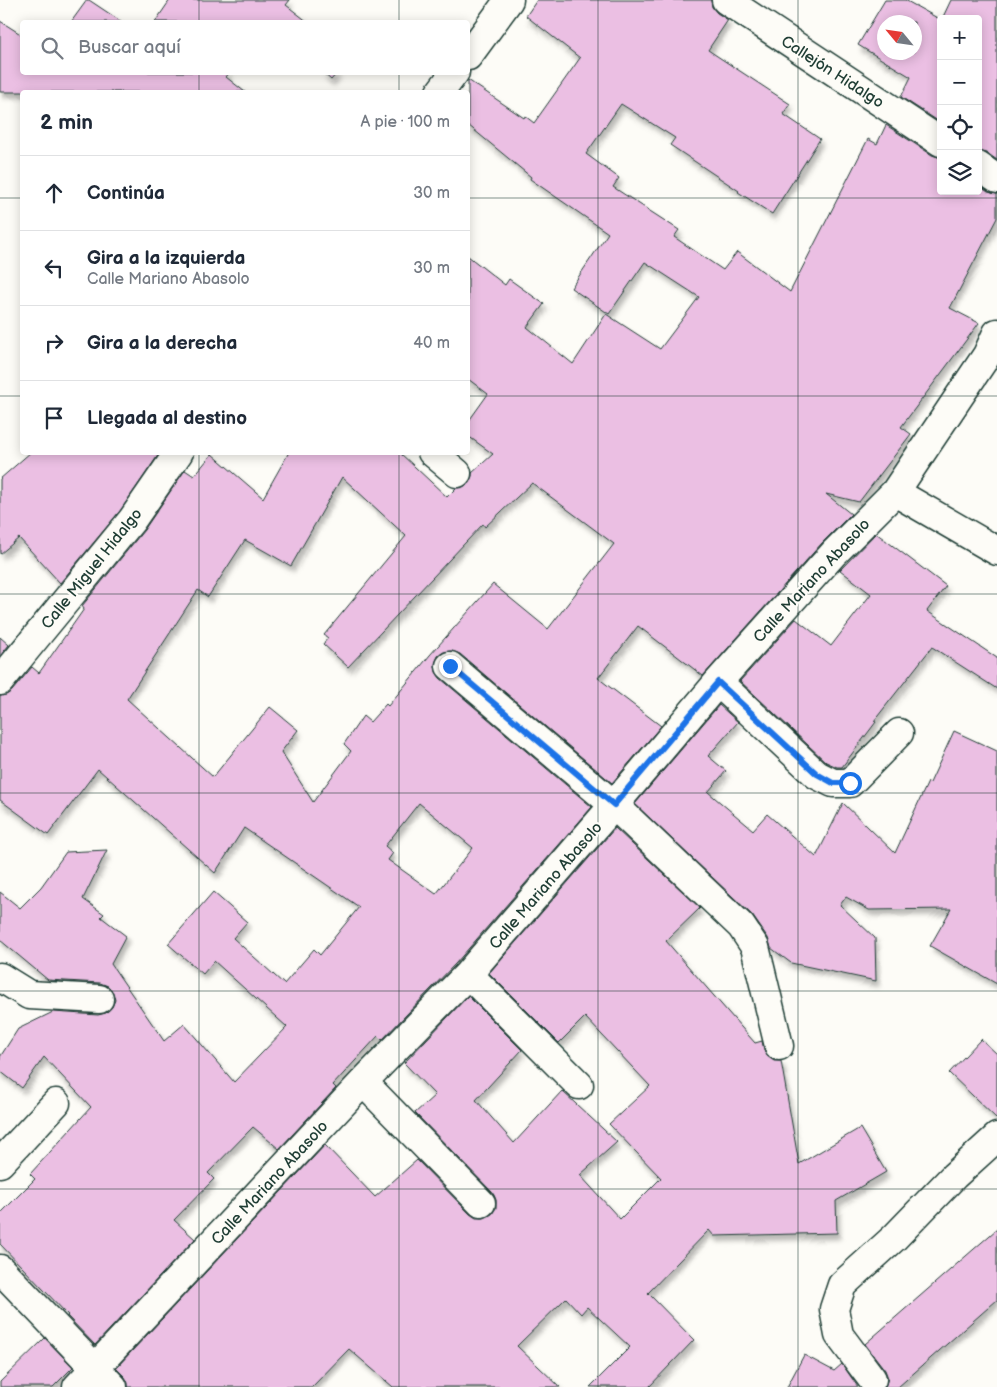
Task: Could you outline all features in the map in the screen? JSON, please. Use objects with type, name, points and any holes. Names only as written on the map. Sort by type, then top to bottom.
[{"type":"street","points":[[470,53],[509,0]]},
{"type":"street","name":"Callejón Hidalgo","points":[[726,0],[937,139]]},
{"type":"street","points":[[442,90],[453,75]]},
{"type":"street","points":[[982,169],[997,179]]},
{"type":"street","name":"Calle Mariano Abasolo","points":[[95,1381],[363,1082],[468,974],[718,682],[834,553],[895,492],[994,349]]},
{"type":"street","name":"Calle Miguel Hidalgo","points":[[0,681],[132,520],[177,455]]},
{"type":"street","points":[[436,455],[457,473]]},
{"type":"street","points":[[895,492],[997,551]]},
{"type":"street","points":[[450,666],[614,805],[741,926],[755,947],[778,1046]]},
{"type":"street","points":[[718,682],[817,774],[833,783],[850,783],[900,733]]},
{"type":"street","points":[[468,974],[579,1085]]},
{"type":"street","points":[[0,976],[29,994],[99,999]]},
{"type":"street","points":[[363,1082],[481,1203]]},
{"type":"street","points":[[0,1163],[56,1103]]},
{"type":"street","points":[[872,1379],[839,1335],[834,1309],[842,1285],[894,1238],[954,1176],[997,1138]]},
{"type":"street","points":[[0,1269],[95,1381]]},
{"type":"building","points":[[87,0],[89,0],[119,20],[72,20]]},
{"type":"building","points":[[170,0],[290,0],[286,5],[305,20],[156,20]]},
{"type":"building","points":[[537,0],[711,0],[712,7],[717,13],[728,20],[708,50],[790,104],[783,114],[820,139],[772,214],[670,145],[675,138],[621,104],[586,154],[619,178],[613,187],[679,230],[674,237],[723,270],[737,252],[790,292],[868,139],[877,144],[886,125],[937,157],[937,195],[982,195],[982,188],[988,192],[997,194],[997,218],[950,308],[979,323],[901,427],[911,434],[859,502],[826,494],[851,514],[822,543],[703,676],[638,626],[598,678],[661,726],[612,783],[460,654],[452,651],[444,652],[438,656],[435,664],[436,672],[440,678],[592,807],[456,963],[382,1040],[378,1036],[333,1085],[336,1088],[279,1149],[253,1127],[208,1173],[214,1179],[174,1220],[195,1239],[95,1345],[0,1244],[0,1214],[35,1179],[30,1174],[91,1107],[44,1057],[22,1088],[0,1071],[0,1057],[18,1029],[53,1012],[98,1015],[106,1013],[112,1007],[115,1000],[113,992],[108,986],[100,983],[48,980],[0,940],[0,892],[20,908],[41,887],[66,852],[107,850],[83,899],[104,914],[101,917],[126,936],[111,964],[164,1041],[184,1024],[234,1082],[287,1027],[214,961],[203,974],[168,944],[213,892],[247,922],[233,938],[284,984],[314,949],[320,955],[359,907],[244,828],[215,873],[98,769],[48,835],[0,800],[0,696],[12,691],[32,667],[39,673],[84,609],[82,606],[144,530],[185,470],[194,476],[211,455],[263,498],[287,455],[402,455],[447,497],[456,488],[463,487],[469,483],[472,473],[493,454],[470,437],[470,419],[488,394],[470,380],[470,258],[505,285],[509,279],[544,304],[527,327],[573,364],[606,314],[660,349],[699,297],[645,262],[609,314],[571,288],[608,233],[530,179],[531,177],[470,127],[470,90],[468,90],[468,80],[534,123],[580,58],[526,16]],"holes":[[[342,477],[406,536],[324,635],[328,638],[323,644],[348,667],[483,524],[485,527],[532,483],[614,544],[548,629],[493,584],[388,706],[386,704],[370,722],[363,716],[344,744],[351,751],[313,802],[281,752],[298,730],[270,707],[213,777],[127,699],[198,590],[208,597],[245,540],[291,566]],[[419,803],[473,848],[436,894],[388,860],[393,853],[385,846]]]},
{"type":"building","points":[[885,0],[905,0],[937,18],[937,120],[901,97],[911,77],[883,60],[922,60],[922,15],[877,15],[877,56],[858,45]]},
{"type":"building","points":[[951,0],[997,0],[997,160],[982,152],[982,15],[944,15]]},
{"type":"building","points":[[0,21],[20,34],[20,75],[228,75],[226,77],[242,90],[20,90],[20,92],[0,92]]},
{"type":"building","points":[[325,75],[335,75],[331,80]]},
{"type":"building","points":[[28,455],[158,455],[120,511],[60,583],[19,538],[0,554],[0,479]]},
{"type":"building","points":[[876,533],[946,586],[927,611],[997,658],[997,689],[932,647],[874,721],[876,722],[842,767],[837,767],[826,762],[740,681],[796,619],[831,646],[871,594],[840,570]]},
{"type":"building","points":[[0,637],[9,645],[0,656]]},
{"type":"building","points":[[719,705],[738,722],[708,756],[726,771],[708,792],[753,830],[767,814],[816,857],[843,803],[895,853],[954,731],[997,751],[997,984],[930,946],[951,909],[869,910],[846,897],[840,905],[875,938],[876,981],[791,963],[771,948],[768,938],[752,915],[635,804]]},
{"type":"building","points":[[615,828],[700,908],[666,941],[755,1043],[762,1041],[767,1056],[774,1061],[781,1061],[799,1164],[860,1128],[886,1172],[836,1201],[837,1233],[714,1236],[709,1230],[648,1293],[694,1340],[649,1387],[590,1387],[630,1347],[587,1307],[581,1314],[566,1298],[517,1346],[560,1387],[393,1387],[349,1349],[312,1387],[128,1387],[125,1377],[116,1368],[325,1145],[375,1197],[417,1160],[470,1214],[476,1218],[484,1218],[492,1214],[496,1208],[496,1200],[492,1192],[415,1113],[435,1095],[404,1063],[468,996],[522,1050],[476,1100],[514,1143],[562,1091],[617,1142],[580,1175],[620,1219],[661,1178],[609,1124],[650,1086],[585,1017],[559,1043],[489,973]]},
{"type":"building","points":[[981,1039],[997,1054],[997,1119],[949,1073]]},
{"type":"building","points":[[997,1229],[997,1300],[898,1387],[885,1387],[888,1378],[885,1370],[865,1344]]},
{"type":"building","points":[[45,1338],[73,1367],[53,1387],[0,1387],[0,1382]]},
{"type":"building","points":[[804,1355],[834,1371],[842,1364],[858,1387],[787,1387]]},
{"type":"route","points":[[450,666],[614,805],[718,682],[817,774],[833,783],[850,783]]}]
